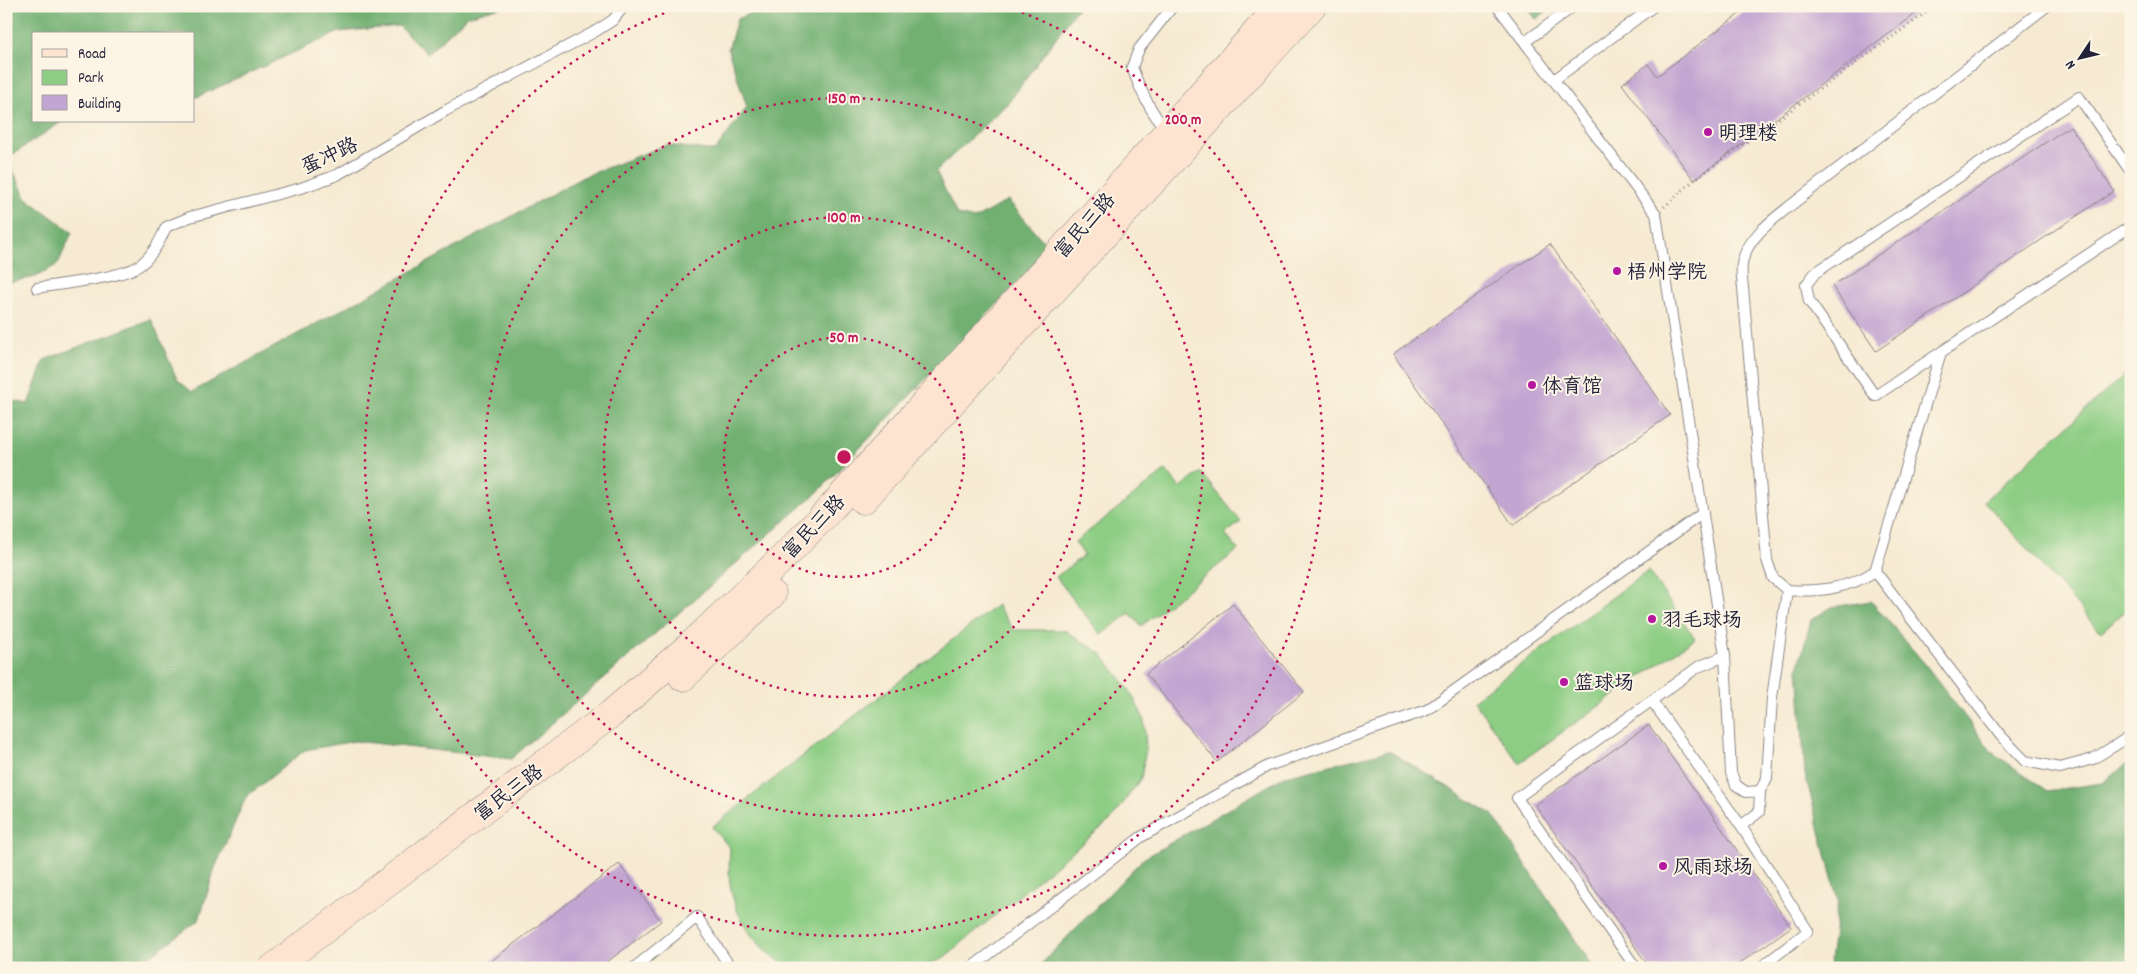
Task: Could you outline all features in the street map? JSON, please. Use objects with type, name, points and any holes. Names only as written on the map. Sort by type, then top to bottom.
[{"type":"main road","name":"富民三路","points":[[272,968],[611,714],[692,644],[833,506],[1280,6]]},
{"type":"main road","name":"富民三路","points":[[306,968],[348,932],[604,742],[720,645],[812,556],[1312,6]]},
{"type":"lane","name":"蛋冲路","points":[[37,288],[121,272],[139,266],[157,247],[166,227],[190,217],[301,188],[337,175],[445,111],[613,20],[624,6]]},
{"type":"lane","points":[[1168,131],[1151,113],[1132,68],[1139,49],[1173,6]]},
{"type":"lane","points":[[1497,6],[1656,214],[1725,656],[1731,773],[1736,785],[1746,792],[1760,790]]},
{"type":"lane","points":[[1525,42],[1574,6]]},
{"type":"lane","points":[[1554,80],[1654,6]]},
{"type":"lane","points":[[1941,352],[1875,571],[1858,582],[1840,588],[1787,590],[1773,578],[1767,560],[1742,288],[1742,263],[1751,243],[1766,225],[2047,6]]},
{"type":"lane","points":[[2131,172],[2079,97],[1816,273],[1806,285],[1808,300],[1875,396],[2131,226]]},
{"type":"lane","points":[[971,968],[1141,837],[1268,766],[1427,710],[1703,513]]},
{"type":"lane","points":[[1875,571],[2001,736],[2025,762],[2060,768],[2092,759],[2124,740],[2131,733]]},
{"type":"lane","points":[[1741,826],[1759,812],[1760,790],[1767,778],[1772,698],[1787,590]]},
{"type":"lane","points":[[1636,968],[1518,798],[1698,667],[1725,656]]},
{"type":"lane","points":[[1652,701],[1741,826],[1808,932],[1760,968]]},
{"type":"lane","points":[[634,968],[697,916],[732,968]]},
{"type":"path","points":[[1656,214],[1694,180],[1935,6]]},
{"type":"green space","points":[[6,6],[504,6],[468,16],[427,54],[399,26],[339,32],[197,97],[195,96],[195,32],[32,32],[32,122],[61,122],[7,158],[26,198],[72,232],[58,264],[36,277],[6,283]]},
{"type":"green space","points":[[767,6],[1079,6],[1009,102],[936,171],[957,215],[975,219],[1008,200],[1050,249],[818,492],[511,759],[355,741],[305,750],[246,797],[215,868],[199,920],[134,968],[6,968],[6,666],[12,641],[6,634],[6,399],[28,404],[44,360],[151,319],[177,379],[192,392],[583,177],[666,145],[715,151],[747,107],[728,50],[737,19]]},
{"type":"green space","points":[[1526,6],[1554,6],[1536,19]]},
{"type":"green space","points":[[2131,369],[2131,605],[2101,632],[1984,501]]},
{"type":"green space","points":[[1166,470],[1180,488],[1201,472],[1241,522],[1225,534],[1238,550],[1141,626],[1130,613],[1101,635],[1056,577],[1084,555],[1075,542]]},
{"type":"green space","name":"篮球场","points":[[1648,571],[1695,638],[1519,763],[1473,700]]},
{"type":"green space","points":[[1871,601],[1925,664],[1992,752],[2047,791],[2102,783],[2131,761],[2131,968],[1829,968],[1838,901],[1805,774],[1798,668],[1811,620],[1832,607]]},
{"type":"green space","points":[[997,605],[1014,630],[1064,630],[1102,654],[1130,691],[1144,719],[1146,749],[1141,778],[1112,819],[942,959],[920,968],[795,968],[774,957],[748,931],[742,920],[730,885],[730,848],[712,827]]},
{"type":"green space","points":[[1389,751],[1492,814],[1594,968],[1042,968],[1043,962],[1143,859],[1285,776]]},
{"type":"building","name":"明理楼","points":[[1750,6],[1926,6],[1694,180],[1622,84],[1648,64],[1657,76]]},
{"type":"building","points":[[2070,126],[2114,191],[1876,351],[1832,286]]},
{"type":"building","name":"体育馆","points":[[1550,244],[1670,415],[1513,525],[1393,354]]},
{"type":"building","points":[[1233,604],[1304,692],[1217,762],[1146,674]]},
{"type":"building","name":"风雨球场","points":[[1649,725],[1791,927],[1733,968],[1650,968],[1535,805]]},
{"type":"building","points":[[619,864],[661,921],[599,968],[482,968]]},
{"type":"place","name":"明理楼","points":[[1708,132]]},
{"type":"place","name":"梧州学院","points":[[1617,271]]},
{"type":"place","name":"体育馆","points":[[1532,385]]},
{"type":"place","name":"羽毛球场","points":[[1652,619]]},
{"type":"place","name":"篮球场","points":[[1564,682]]},
{"type":"place","name":"风雨球场","points":[[1663,866]]}]
